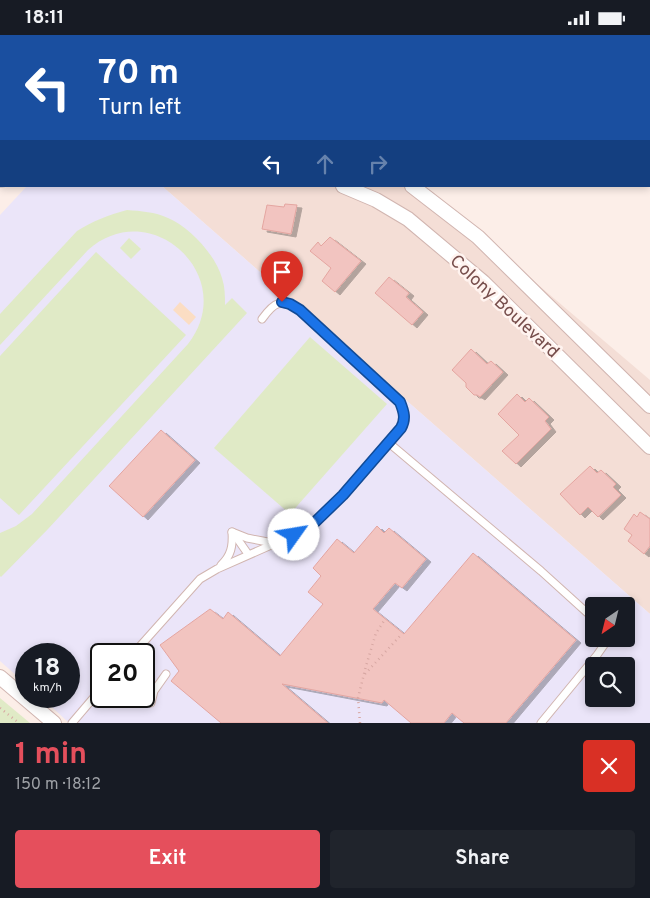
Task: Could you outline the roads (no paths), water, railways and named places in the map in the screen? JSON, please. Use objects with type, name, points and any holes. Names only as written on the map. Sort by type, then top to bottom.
[{"type":"street","name":"Colony Boulevard","points":[[345,187],[376,200],[408,219],[483,282],[650,447]]},
{"type":"street","name":"Colony Boulevard","points":[[413,187],[478,237],[650,406]]},
{"type":"street","points":[[0,677],[54,723]]},
{"type":"lane","points":[[143,643],[200,579],[248,554],[294,535],[312,525],[343,495],[401,428],[404,422],[405,416],[400,402],[300,310],[282,302],[274,304],[262,319]]},
{"type":"lane","points":[[388,443],[541,571],[585,611]]},
{"type":"lane","points":[[232,532],[247,538],[274,543]]},
{"type":"lane","points":[[232,532],[248,554]]},
{"type":"lane","points":[[217,569],[227,560],[231,552],[232,532]]},
{"type":"lane","points":[[541,723],[603,647]]},
{"type":"lane","points":[[155,690],[166,674]]},
{"type":"lane","points":[[72,723],[90,702]]}]
